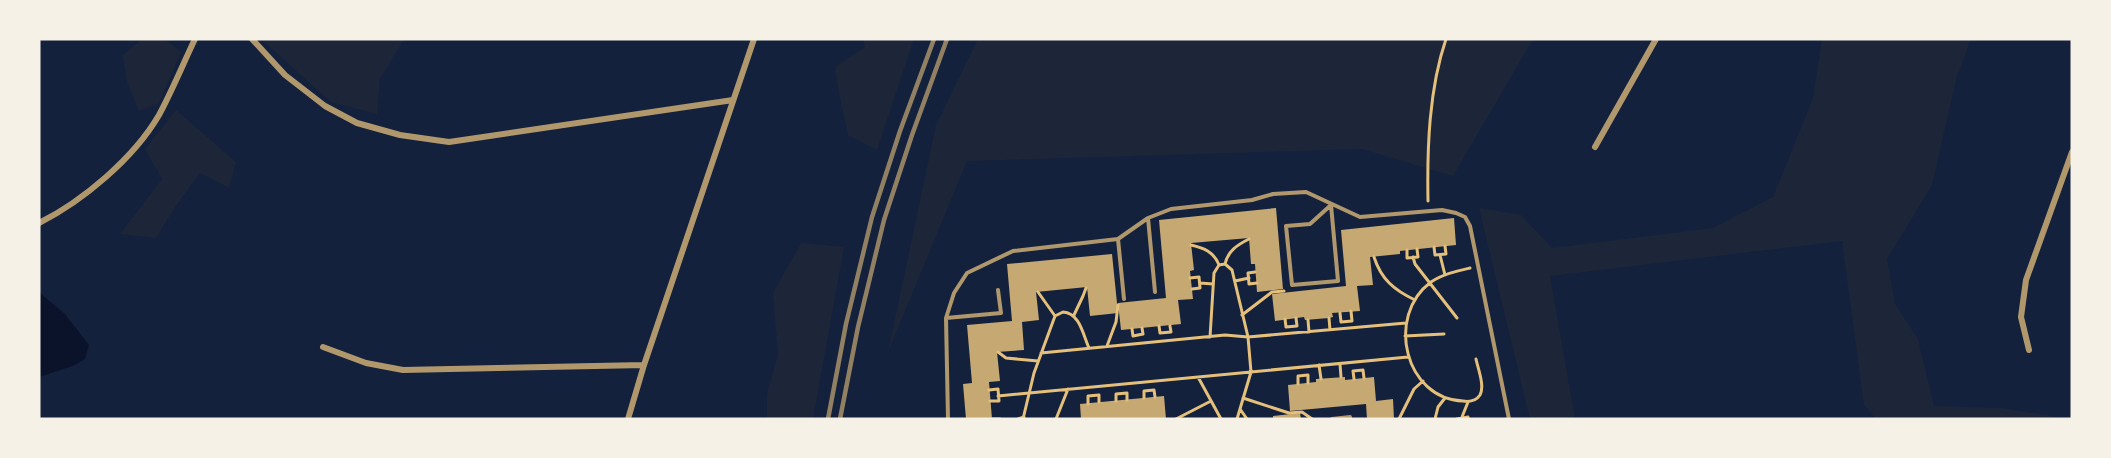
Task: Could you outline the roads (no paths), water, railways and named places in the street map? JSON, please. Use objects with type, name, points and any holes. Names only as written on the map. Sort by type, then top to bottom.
[{"type":"street","points":[[39,223],[57,214],[94,187],[142,140],[159,115],[195,39]]},
{"type":"street","points":[[252,39],[285,75],[335,112],[357,123],[400,135],[449,142],[733,100]]},
{"type":"street","points":[[628,419],[644,365],[754,39]]},
{"type":"street","points":[[1595,147],[1656,39]]},
{"type":"street","points":[[2029,350],[2022,317],[2026,280],[2072,152]]},
{"type":"street","points":[[323,347],[366,363],[403,370],[644,365]]},
{"type":"lane","points":[[948,419],[946,318],[954,293],[967,273],[1013,251],[1118,239],[1148,218],[1171,209],[1252,200],[1273,194],[1306,192],[1360,217],[1442,210],[1465,217],[1470,226],[1509,419]]},
{"type":"lane","points":[[1331,205],[1338,281],[1292,285],[1286,226],[1310,224],[1331,205]]},
{"type":"lane","points":[[1148,218],[1155,292]]},
{"type":"lane","points":[[1118,239],[1124,299]]},
{"type":"lane","points":[[946,318],[1001,313],[999,290]]},
{"type":"lane","points":[[1332,419],[1350,417],[1350,419]]},
{"type":"railway","points":[[828,419],[846,324],[872,217],[900,131],[934,39]]},
{"type":"railway","points":[[840,419],[858,327],[884,220],[947,39]]}]
